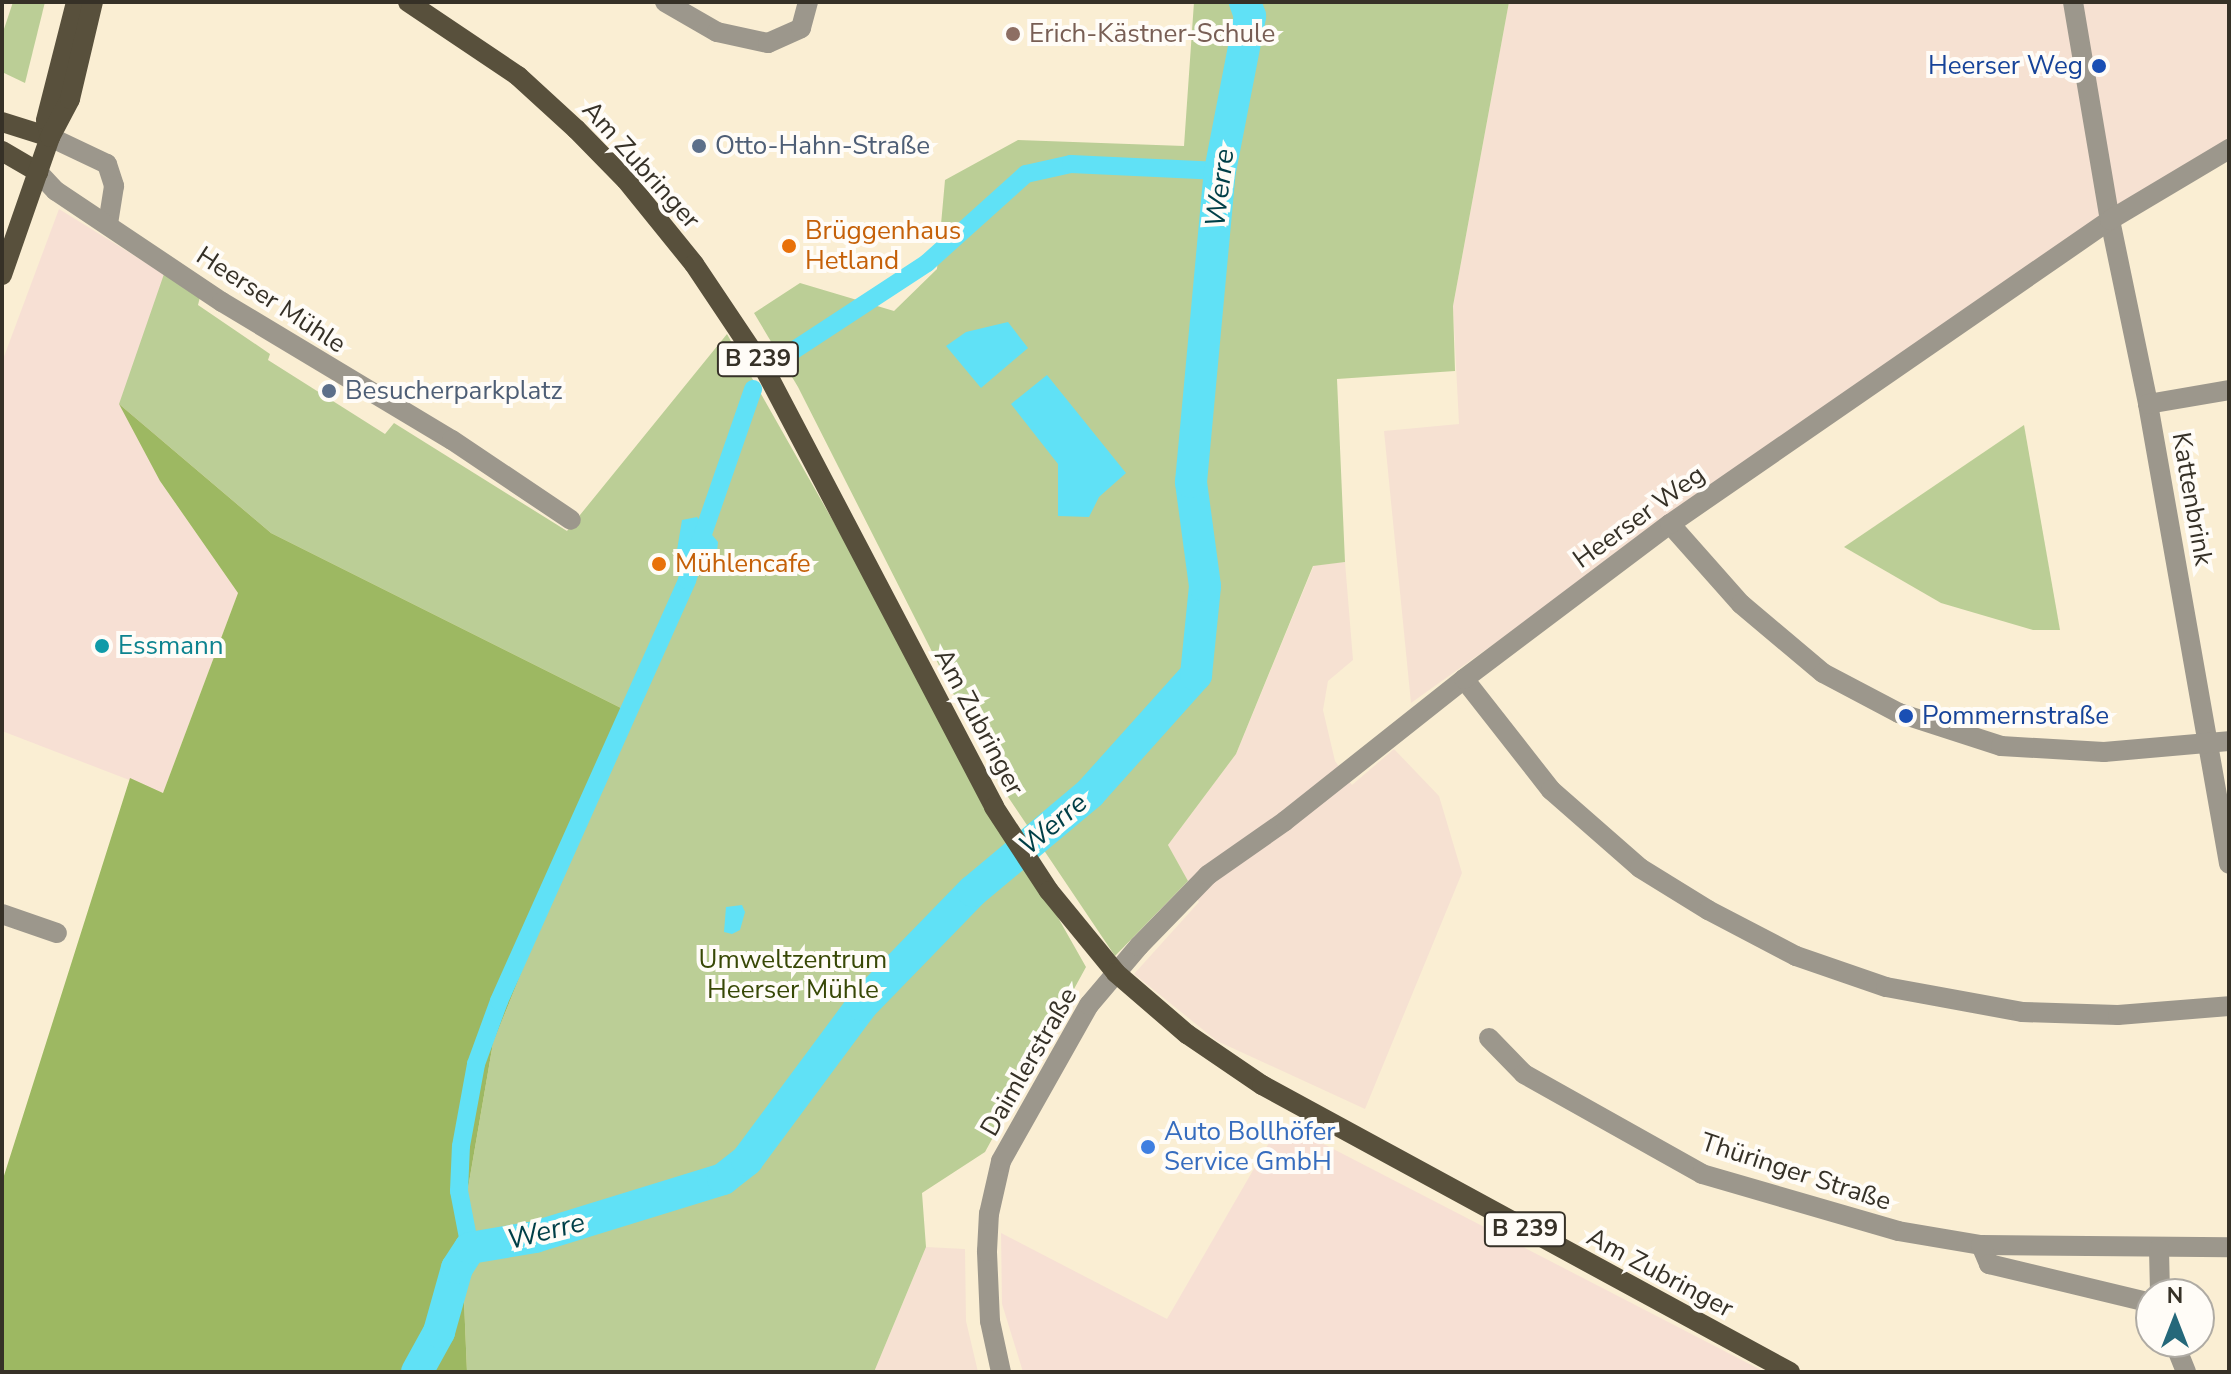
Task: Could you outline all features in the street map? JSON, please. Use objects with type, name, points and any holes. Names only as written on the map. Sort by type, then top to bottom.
[{"type":"main road","points":[[50,137],[46,120],[76,2]]},
{"type":"main road","points":[[2,275],[50,137],[70,99],[93,2]]},
{"type":"main road","name":"Am Zubringer","points":[[408,2],[518,76],[576,129],[626,180],[694,264],[765,370],[994,807],[1049,891],[1116,973],[1187,1034],[1262,1085],[1790,1372]]},
{"type":"main road","points":[[2,122],[50,137]]},
{"type":"main road","points":[[2,151],[38,172]]},
{"type":"street","points":[[665,2],[717,32],[768,43],[801,28],[808,2]]},
{"type":"street","name":"Kattenbrink","points":[[2073,2],[2110,220],[2220,743],[2229,864]]},
{"type":"street","points":[[50,137],[107,164],[114,186],[108,223]]},
{"type":"street","name":"Heerser Weg","points":[[1116,973],[1208,875],[1285,821],[1464,679],[1670,524],[2110,220],[2229,149]]},
{"type":"street","name":"Heerser Mühle","points":[[38,172],[56,191],[222,302],[452,440],[571,520]]},
{"type":"street","name":"Kattenbrink","points":[[2148,404],[2229,390]]},
{"type":"street","points":[[1670,524],[1741,604],[1823,673],[1899,713],[2001,746],[2104,752],[2220,743]]},
{"type":"street","points":[[1464,679],[1551,790],[1640,868],[1708,910],[1796,956],[1886,987],[2022,1012],[2118,1015],[2229,1006]]},
{"type":"street","points":[[2,914],[57,933]]},
{"type":"street","name":"Daimlerstraße","points":[[1001,1372],[990,1321],[987,1251],[989,1214],[1001,1161],[1059,1053],[1089,1005],[1116,973]]},
{"type":"street","name":"Thüringer Straße","points":[[1489,1038],[1524,1074],[1702,1174],[1898,1231],[1981,1245],[2159,1249],[2229,1247]]},
{"type":"street","points":[[1981,1245],[1989,1264],[2135,1299]]},
{"type":"street","points":[[2159,1249],[2160,1278]]},
{"type":"shaded area","points":[[1509,2],[2229,2],[2229,141],[1932,332],[1411,703],[1384,431],[1459,424],[1453,306]]},
{"type":"shaded area","points":[[59,209],[164,274],[160,481],[238,593],[163,793],[2,731],[2,362]]},
{"type":"shaded area","points":[[1345,562],[1353,660],[1328,681],[1323,710],[1335,761],[1352,785],[1394,749],[1439,796],[1462,873],[1365,1109],[1217,1041],[1134,974],[1199,902],[1168,845],[1236,754],[1314,565]]},
{"type":"shaded area","points":[[1281,1122],[1765,1372],[1023,1372],[1002,1304],[1001,1233],[1167,1319]]},
{"type":"shaded area","points":[[926,1247],[965,1249],[966,1321],[978,1372],[874,1372]]},
{"type":"green space","points":[[13,2],[45,2],[25,83],[2,72],[2,35]]},
{"type":"green space","points":[[1194,2],[1509,2],[1453,306],[1455,371],[1337,379],[1345,562],[1313,566],[1236,754],[1168,845],[1188,881],[1115,956],[998,782],[798,387],[754,313],[800,283],[894,311],[937,269],[945,180],[1018,140],[1184,146]]},
{"type":"green space","name":"Umweltzentrum Heerser Mühle","points":[[164,274],[200,297],[198,305],[270,354],[268,360],[385,434],[394,423],[567,531],[727,334],[1086,967],[985,1152],[922,1193],[926,1247],[874,1372],[467,1372],[461,1229],[493,1043],[627,711],[271,533],[119,404]]},
{"type":"green space","points":[[119,404],[271,533],[627,711],[493,1043],[461,1229],[467,1372],[2,1372],[2,1182],[130,778],[163,793],[238,593],[160,481]]},
{"type":"green space","points":[[2024,425],[2060,630],[2033,630],[1941,603],[1844,547]]},
{"type":"water","points":[[1008,322],[1028,348],[981,388],[946,346],[966,332]]},
{"type":"water","points":[[1047,375],[1126,473],[1099,497],[1089,517],[1058,516],[1058,464],[1011,404]]},
{"type":"water","points":[[697,517],[718,542],[716,562],[700,564],[691,589],[679,585],[689,559],[677,550],[682,520]]},
{"type":"water","points":[[742,905],[745,912],[740,930],[732,934],[724,932],[726,907]]},
{"type":"waterway","name":"Werre","points":[[417,1372],[439,1332],[457,1268],[470,1248],[535,1237],[723,1179],[747,1160],[862,1005],[973,891],[1090,793],[1196,675],[1205,586],[1191,482],[1220,171],[1250,16],[1245,2]]},
{"type":"waterway","points":[[782,358],[927,263],[1026,174],[1071,164],[1220,171]]},
{"type":"waterway","points":[[470,1248],[459,1191],[461,1146],[476,1064],[499,1001],[687,580],[753,389]]},
{"type":"place","name":"Erich-Kästner-Schule","points":[[1013,34]]},
{"type":"place","name":"Heerser Weg","points":[[2099,66]]},
{"type":"place","name":"Otto-Hahn-Straße","points":[[699,146]]},
{"type":"place","name":"Brüggenhaus Hetland","points":[[789,246]]},
{"type":"place","name":"Besucherparkplatz","points":[[329,391]]},
{"type":"place","name":"Mühlencafe","points":[[659,564]]},
{"type":"place","name":"Essmann","points":[[102,646]]},
{"type":"place","name":"Pommernstraße","points":[[1906,716]]},
{"type":"place","name":"Auto Bollhöfer Service GmbH","points":[[1148,1147]]}]
